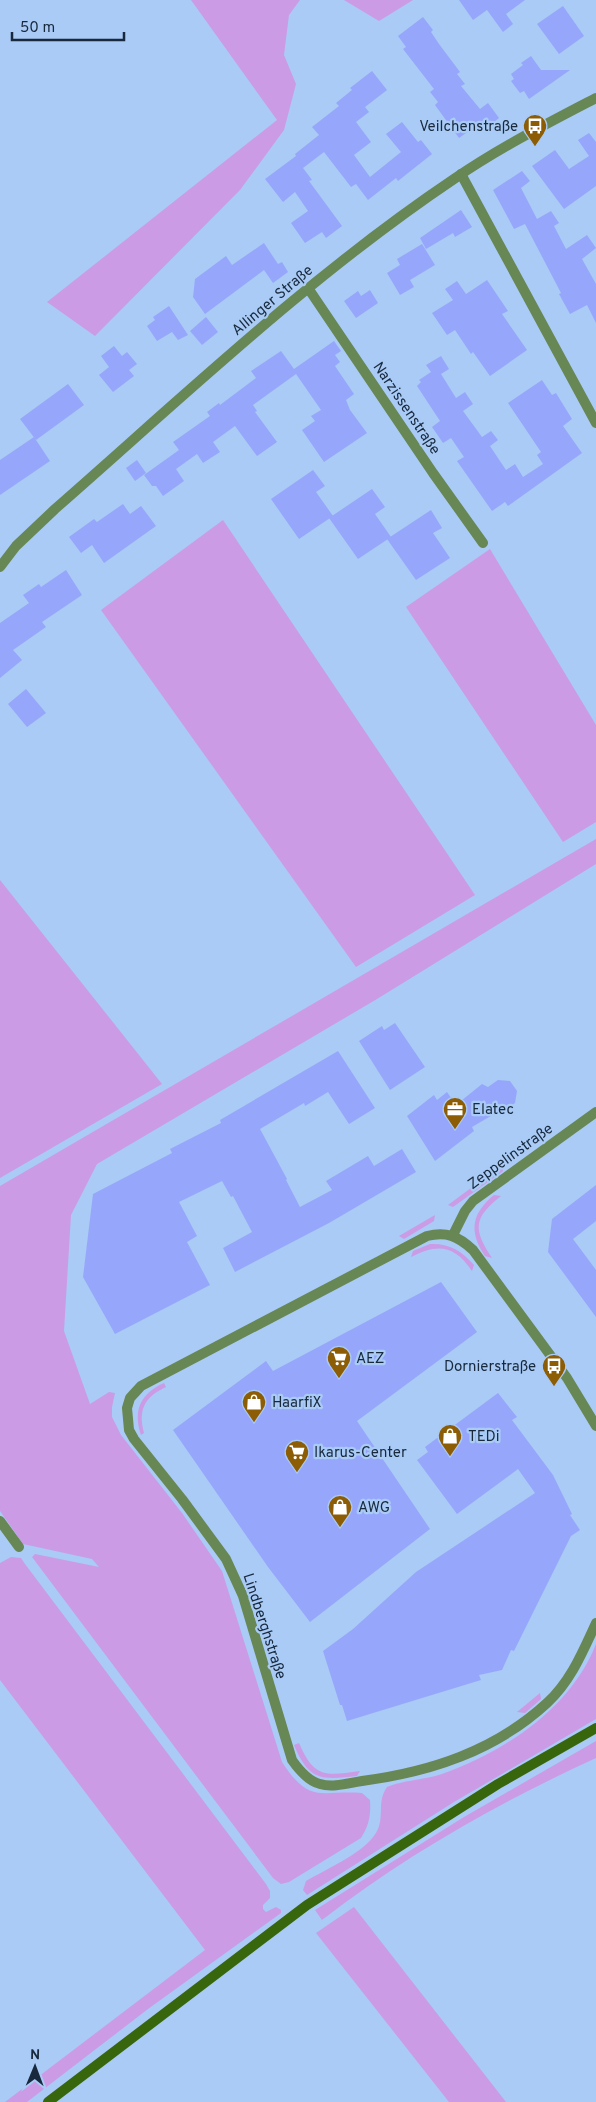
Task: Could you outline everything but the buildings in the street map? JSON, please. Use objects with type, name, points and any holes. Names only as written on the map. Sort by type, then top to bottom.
[{"type":"street","name":"Allinger Straße","points":[[0,567],[16,546],[55,509],[308,288],[394,221],[461,174],[596,98]]},
{"type":"street","points":[[461,174],[596,423]]},
{"type":"street","name":"Narzissenstraße","points":[[308,288],[433,473],[483,543]]},
{"type":"street","name":"Zeppelinstraße","points":[[453,1235],[465,1211],[473,1201],[596,1112]]},
{"type":"street","points":[[453,1235],[473,1250],[567,1378],[596,1426]]},
{"type":"street","name":"Lindberghstraße","points":[[453,1235],[427,1236],[141,1386],[130,1398],[127,1408],[129,1430],[226,1559],[242,1596],[292,1760],[298,1769],[309,1779],[320,1784],[332,1785],[372,1780],[431,1768],[456,1760],[499,1738],[529,1718],[560,1690],[579,1660],[596,1623]]},
{"type":"street","points":[[0,1521],[18,1547]]},
{"type":"street","points":[[48,2102],[307,1905],[498,1784],[596,1728]]},
{"type":"shaded area","points":[[191,0],[300,0],[289,15],[284,55],[296,84],[284,130],[240,190],[95,336],[47,302],[277,120]]},
{"type":"shaded area","points":[[344,0],[413,0],[379,21]]},
{"type":"shaded area","points":[[223,520],[475,895],[356,967],[101,610]]},
{"type":"shaded area","points":[[490,549],[596,725],[596,822],[563,842],[406,607]]},
{"type":"shaded area","points":[[596,839],[596,864],[377,999],[97,1164],[71,1215],[64,1331],[90,1404],[109,1392],[115,1393],[112,1417],[121,1435],[182,1513],[222,1571],[282,1762],[300,1785],[309,1790],[326,1793],[362,1793],[370,1800],[369,1820],[361,1838],[289,1882],[281,1884],[273,1878],[32,1557],[35,1554],[99,1567],[92,1559],[23,1544],[0,1511],[0,1186]]},
{"type":"shaded area","points":[[0,880],[162,1084],[0,1178]]},
{"type":"shaded area","points":[[502,1165],[503,1171],[453,1207],[448,1205]]},
{"type":"shaded area","points":[[494,1195],[501,1196],[485,1211],[479,1224],[481,1239],[492,1258],[485,1256],[476,1239],[475,1224],[481,1209]]},
{"type":"shaded area","points":[[435,1215],[434,1221],[404,1239],[399,1236]]},
{"type":"shaded area","points":[[430,1244],[443,1245],[460,1252],[474,1265],[472,1271],[459,1256],[445,1249],[437,1248],[411,1257],[413,1251]]},
{"type":"shaded area","points":[[164,1383],[166,1387],[152,1395],[145,1405],[142,1418],[144,1433],[141,1435],[138,1418],[140,1404],[149,1392]]},
{"type":"shaded area","points":[[11,1557],[21,1558],[266,1884],[270,1891],[270,1898],[263,1905],[263,1909],[266,1912],[276,1907],[281,1910],[281,1913],[148,2009],[27,2102],[5,2102],[205,1950],[0,1680],[0,1563]]},
{"type":"shaded area","points":[[596,1644],[596,1719],[454,1802],[307,1895],[303,1890],[306,1881],[357,1852],[373,1837],[380,1824],[382,1798],[387,1787],[442,1774],[490,1753],[512,1740],[553,1707],[570,1688],[585,1667]]},
{"type":"shaded area","points":[[540,1693],[541,1699],[525,1713],[517,1712]]},
{"type":"shaded area","points":[[596,1741],[596,1758],[524,1793],[454,1831],[387,1873],[322,1920],[315,1910],[464,1817]]},
{"type":"shaded area","points":[[299,1743],[310,1763],[322,1772],[338,1774],[360,1771],[357,1776],[334,1778],[318,1776],[305,1766],[294,1745]]},
{"type":"shaded area","points":[[354,1907],[506,2102],[449,2102],[316,1933]]},
{"type":"place","name":"Veilchenstraße","points":[[535,147]]},
{"type":"place","name":"Elatec","points":[[455,1130]]},
{"type":"place","name":"AEZ","points":[[339,1379]]},
{"type":"place","name":"Dornierstraße","points":[[554,1387]]},
{"type":"place","name":"HaarfiX","points":[[254,1423]]},
{"type":"place","name":"TEDi","points":[[450,1457]]},
{"type":"place","name":"Ikarus-Center","points":[[297,1473]]},
{"type":"place","name":"AWG","points":[[340,1528]]}]
